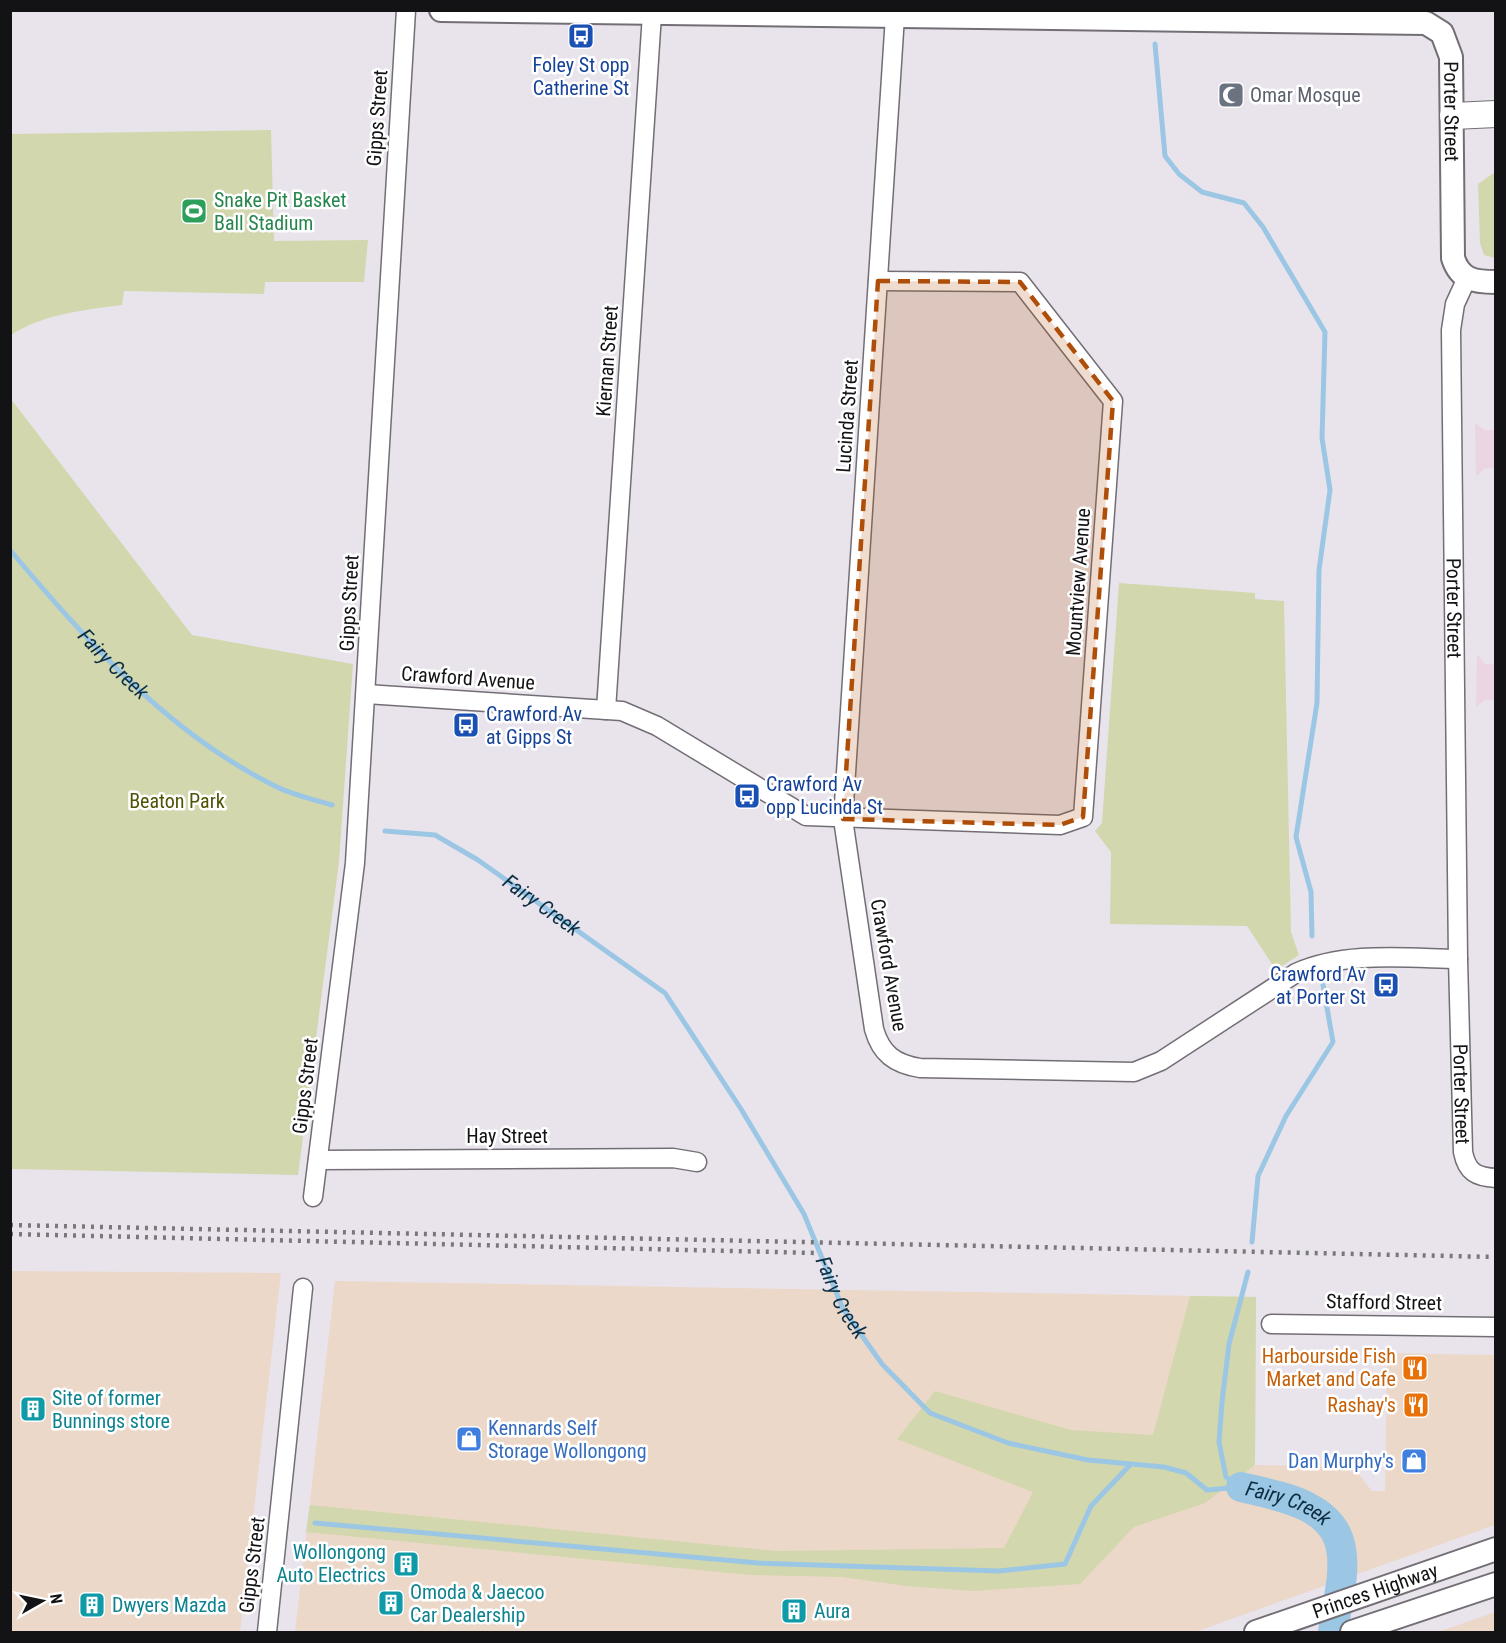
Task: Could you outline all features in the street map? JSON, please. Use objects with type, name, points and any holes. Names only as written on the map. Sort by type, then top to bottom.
[{"type":"highway","points":[[1453,116],[1496,114]]},
{"type":"main road","points":[[441,10],[652,14],[850,13],[895,16],[1211,15]]},
{"type":"main road","name":"Porter Street","points":[[1211,15],[1414,21],[1437,28],[1450,47],[1453,116],[1452,248],[1456,266],[1467,278]]},
{"type":"main road","points":[[1467,278],[1496,282]]},
{"type":"main road","name":"Princes Highway","points":[[1256,1632],[1496,1549]]},
{"type":"main road","name":"Princes Highway","points":[[1355,1631],[1496,1584]]},
{"type":"street","name":"Gipps Street","points":[[313,1197],[355,863],[406,10]]},
{"type":"street","name":"Kiernan Street","points":[[606,710],[652,14]]},
{"type":"street","name":"Lucinda Street","points":[[843,819],[895,16]]},
{"type":"street","name":"Porter Street","points":[[1467,278],[1455,304],[1451,330],[1458,959],[1463,1152],[1470,1170],[1479,1176],[1496,1178]]},
{"type":"street","name":"Mountview Avenue","points":[[843,819],[1060,825],[1083,817],[1113,401],[1020,282],[878,281]]},
{"type":"street","name":"Crawford Avenue","points":[[366,694],[606,710],[632,714],[657,726],[806,816],[843,819],[877,1040],[889,1058],[909,1067],[1134,1072],[1161,1061],[1296,973],[1311,967],[1343,960],[1458,959]]},
{"type":"street","name":"Hay Street","points":[[318,1160],[673,1158],[697,1162]]},
{"type":"street","name":"Gipps Street","points":[[267,1632],[303,1288]]},
{"type":"street","name":"Stafford Street","points":[[1271,1324],[1496,1326]]},
{"type":"highlighted area","points":[[878,281],[1020,282],[1113,401],[1083,817],[1060,825],[843,819]]},
{"type":"shaded area","points":[[1475,423],[1485,430],[1496,430],[1495,468],[1484,469],[1476,477]]},
{"type":"shaded area","points":[[1477,654],[1485,664],[1495,664],[1496,700],[1485,700],[1476,707]]},
{"type":"shaded area","points":[[11,1271],[281,1273],[240,1632],[11,1632]]},
{"type":"shaded area","points":[[335,1281],[1256,1297],[1255,1465],[1352,1466],[1372,1491],[1385,1491],[1387,1353],[1495,1355],[1495,1525],[1195,1632],[295,1632]]},
{"type":"shaded area","points":[[1495,1612],[1495,1632],[1438,1632]]},
{"type":"green space","points":[[271,130],[274,241],[368,240],[364,282],[265,282],[264,294],[124,291],[122,305],[50,318],[36,322],[11,335],[11,134]]},
{"type":"green space","points":[[1495,172],[1495,258],[1484,255],[1480,243],[1478,184]]},
{"type":"green space","name":"Beaton Park","points":[[11,399],[192,635],[353,664],[339,862],[298,1175],[11,1169]]},
{"type":"green space","points":[[1119,583],[1255,593],[1255,599],[1284,601],[1291,932],[1299,955],[1276,970],[1247,926],[1110,924],[1111,852],[1095,831],[1102,823]]},
{"type":"green space","points":[[1190,1296],[1256,1297],[1255,1465],[1205,1503],[1134,1527],[1080,1584],[974,1591],[906,1586],[842,1577],[750,1575],[306,1532],[310,1505],[777,1551],[1004,1548],[1033,1492],[897,1439],[935,1391],[1071,1430],[1153,1435]]},
{"type":"waterway","points":[[1155,44],[1165,156],[1179,174],[1202,192],[1244,203],[1263,227],[1325,332],[1322,438],[1330,490],[1319,570],[1317,703],[1296,837],[1311,892],[1312,936]]},
{"type":"waterway","name":"Fairy Creek","points":[[10,550],[69,618],[130,682],[198,739],[235,764],[282,789],[332,805]]},
{"type":"waterway","name":"Fairy Creek","points":[[385,831],[435,835],[478,860],[665,993],[741,1109],[804,1214],[843,1309],[882,1364],[930,1413],[1008,1443],[1088,1460],[1164,1467],[1186,1473],[1207,1490],[1241,1487]]},
{"type":"waterway","points":[[1252,1242],[1258,1176],[1286,1116],[1333,1042],[1323,985]]},
{"type":"waterway","points":[[1241,1487],[1226,1477],[1219,1442],[1229,1344],[1248,1272]]},
{"type":"waterway","points":[[315,1523],[758,1563],[999,1571],[1065,1564],[1091,1506],[1130,1465]]},
{"type":"waterway","name":"Fairy Creek","points":[[1241,1487],[1302,1505],[1316,1512],[1328,1522],[1336,1534],[1341,1549],[1342,1569],[1333,1632]]},
{"type":"railway","points":[[10,1225],[1496,1257]]},
{"type":"railway","points":[[10,1234],[817,1253]]},
{"type":"place","name":"Foley St opp Catherine St","points":[[581,36]]},
{"type":"place","name":"Omar Mosque","points":[[1231,95]]},
{"type":"place","name":"Snake Pit Basket Ball Stadium","points":[[194,211]]},
{"type":"place","name":"Crawford Av at Gipps St","points":[[466,725]]},
{"type":"place","name":"Crawford Av opp Lucinda St","points":[[747,796]]},
{"type":"place","name":"Crawford Av at Porter St","points":[[1386,985]]},
{"type":"place","name":"Harbourside Fish Market and Cafe","points":[[1415,1368]]},
{"type":"place","name":"Rashay's","points":[[1416,1405]]},
{"type":"place","name":"Site of former Bunnings store","points":[[33,1409]]},
{"type":"place","name":"Kennards Self Storage Wollongong","points":[[469,1439]]},
{"type":"place","name":"Dan Murphy's","points":[[1414,1461]]},
{"type":"place","name":"Wollongong Auto Electrics","points":[[406,1564]]},
{"type":"place","name":"Omoda & Jaecoo Car Dealership","points":[[391,1603]]},
{"type":"place","name":"Dwyers Mazda","points":[[92,1605]]},
{"type":"place","name":"Aura","points":[[794,1611]]}]
